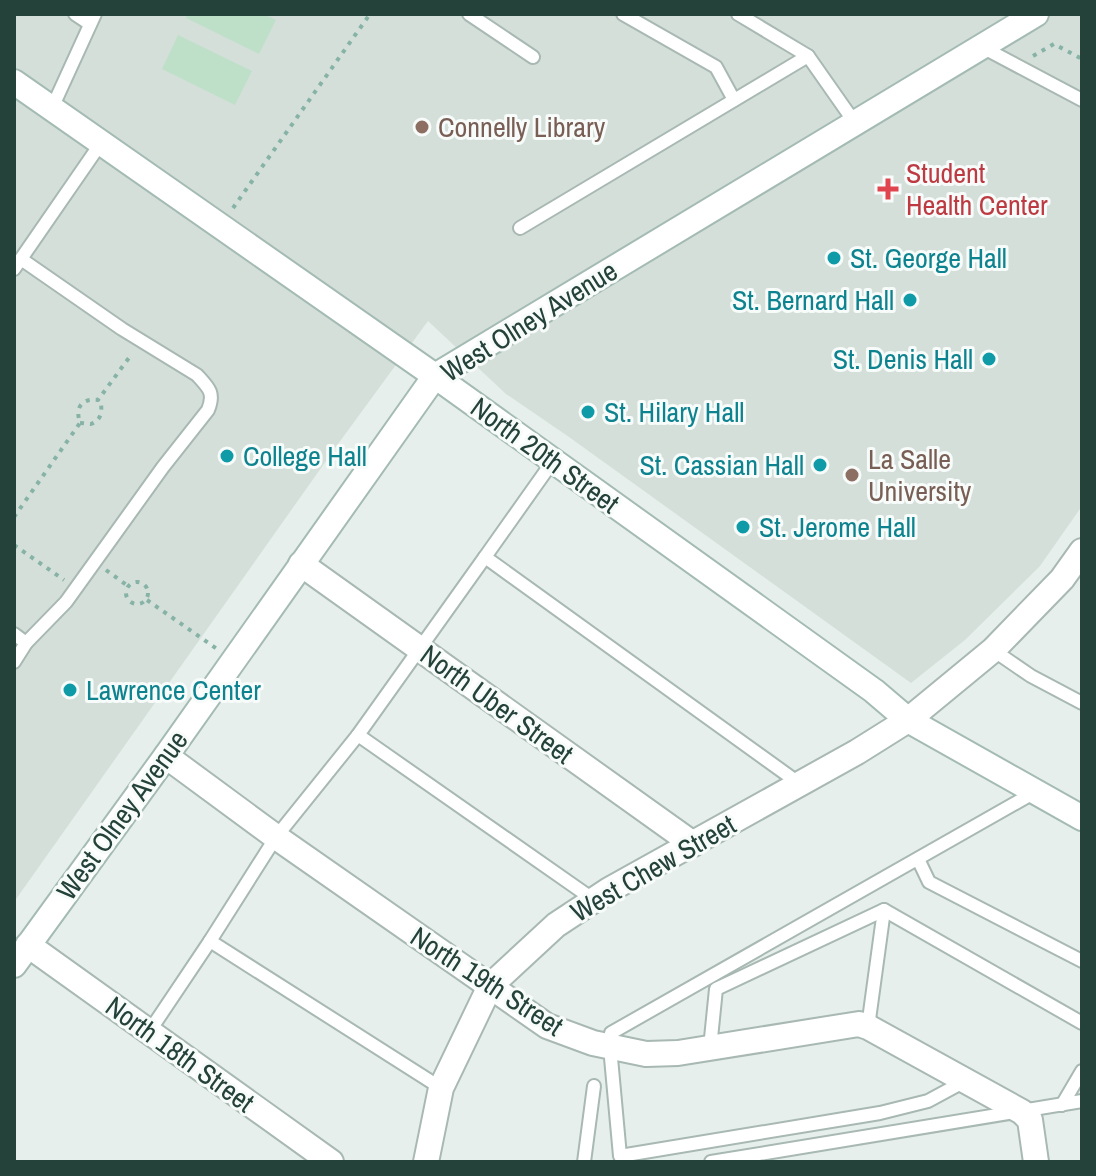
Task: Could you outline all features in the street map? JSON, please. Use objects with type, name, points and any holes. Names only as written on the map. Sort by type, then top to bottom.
[{"type":"street","name":"West Olney Avenue","points":[[14,965],[435,376],[1036,14]]},
{"type":"street","name":"North 20th Street","points":[[14,82],[435,376],[874,691],[908,720],[1082,818]]},
{"type":"street","name":"West Chew Street","points":[[426,1162],[441,1088],[490,986],[556,925],[609,890],[857,752],[908,720],[1072,584],[1082,551]]},
{"type":"street","name":"North Uber Street","points":[[301,564],[693,844]]},
{"type":"street","name":"North 19th Street","points":[[166,756],[276,837],[547,1026],[593,1043],[646,1054],[678,1053],[859,1024],[868,1027]]},
{"type":"street","name":"North 18th Street","points":[[28,945],[331,1162]]},
{"type":"street","points":[[868,1027],[1022,1112],[1030,1120],[1036,1162]]},
{"type":"lane","points":[[52,108],[92,19],[75,14]]},
{"type":"lane","points":[[469,14],[533,57]]},
{"type":"lane","points":[[623,14],[716,67],[734,100]]},
{"type":"lane","points":[[738,14],[808,56],[855,123]]},
{"type":"lane","points":[[982,47],[1082,100]]},
{"type":"lane","points":[[520,228],[808,56]]},
{"type":"lane","points":[[14,662],[26,643],[66,602],[208,410],[212,400],[206,385],[197,375],[17,264],[101,143]]},
{"type":"lane","points":[[149,1032],[276,837],[358,735],[553,461]]},
{"type":"lane","points":[[485,557],[800,784]]},
{"type":"lane","points":[[14,634],[26,643]]},
{"type":"lane","points":[[993,650],[1031,676],[1082,703]]},
{"type":"lane","points":[[358,735],[594,900]]},
{"type":"lane","points":[[965,1081],[928,1101],[880,1113],[620,1156],[611,1033],[1035,792]]},
{"type":"lane","points":[[918,859],[929,882],[1082,961]]},
{"type":"lane","points":[[884,910],[1082,1023]]},
{"type":"lane","points":[[868,1027],[884,910]]},
{"type":"lane","points":[[710,1048],[716,989],[884,910]]},
{"type":"lane","points":[[210,941],[441,1088]]},
{"type":"lane","points":[[1062,1105],[1082,1071]]},
{"type":"lane","points":[[584,1162],[594,1086]]},
{"type":"lane","points":[[711,1162],[1082,1101]]},
{"type":"path","points":[[220,226],[370,14]]},
{"type":"path","points":[[1017,66],[1054,44],[1082,59]]},
{"type":"path","points":[[98,400],[141,341]]},
{"type":"path","points":[[14,517],[80,423],[78,410],[81,404],[86,400],[98,400]]},
{"type":"path","points":[[80,423],[91,424],[100,418],[102,411],[98,400]]},
{"type":"path","points":[[14,545],[59,577]]},
{"type":"path","points":[[94,562],[128,587]]},
{"type":"path","points":[[135,582],[143,583],[148,589],[147,600],[137,605],[130,602],[126,593],[128,587],[135,582]]},
{"type":"path","points":[[147,600],[202,639]]},
{"type":"shaded area","name":"La Salle University","points":[[14,14],[1082,14],[1082,506],[1040,566],[965,640],[911,683],[506,394],[428,321],[14,902]]},
{"type":"green space","points":[[187,14],[264,14],[276,20],[259,54],[186,18]]},
{"type":"green space","points":[[178,35],[252,71],[235,105],[162,69]]},
{"type":"place","name":"Connelly Library","points":[[422,127]]},
{"type":"place","name":"Student Health Center","points":[[888,189]]},
{"type":"place","name":"St. George Hall","points":[[834,258]]},
{"type":"place","name":"St. Bernard Hall","points":[[910,300]]},
{"type":"place","name":"St. Denis Hall","points":[[989,359]]},
{"type":"place","name":"St. Hilary Hall","points":[[588,412]]},
{"type":"place","name":"College Hall","points":[[227,456]]},
{"type":"place","name":"St. Cassian Hall","points":[[820,465]]},
{"type":"place","name":"La Salle University","points":[[852,475]]},
{"type":"place","name":"St. Jerome Hall","points":[[743,527]]},
{"type":"place","name":"Lawrence Center","points":[[70,690]]}]
